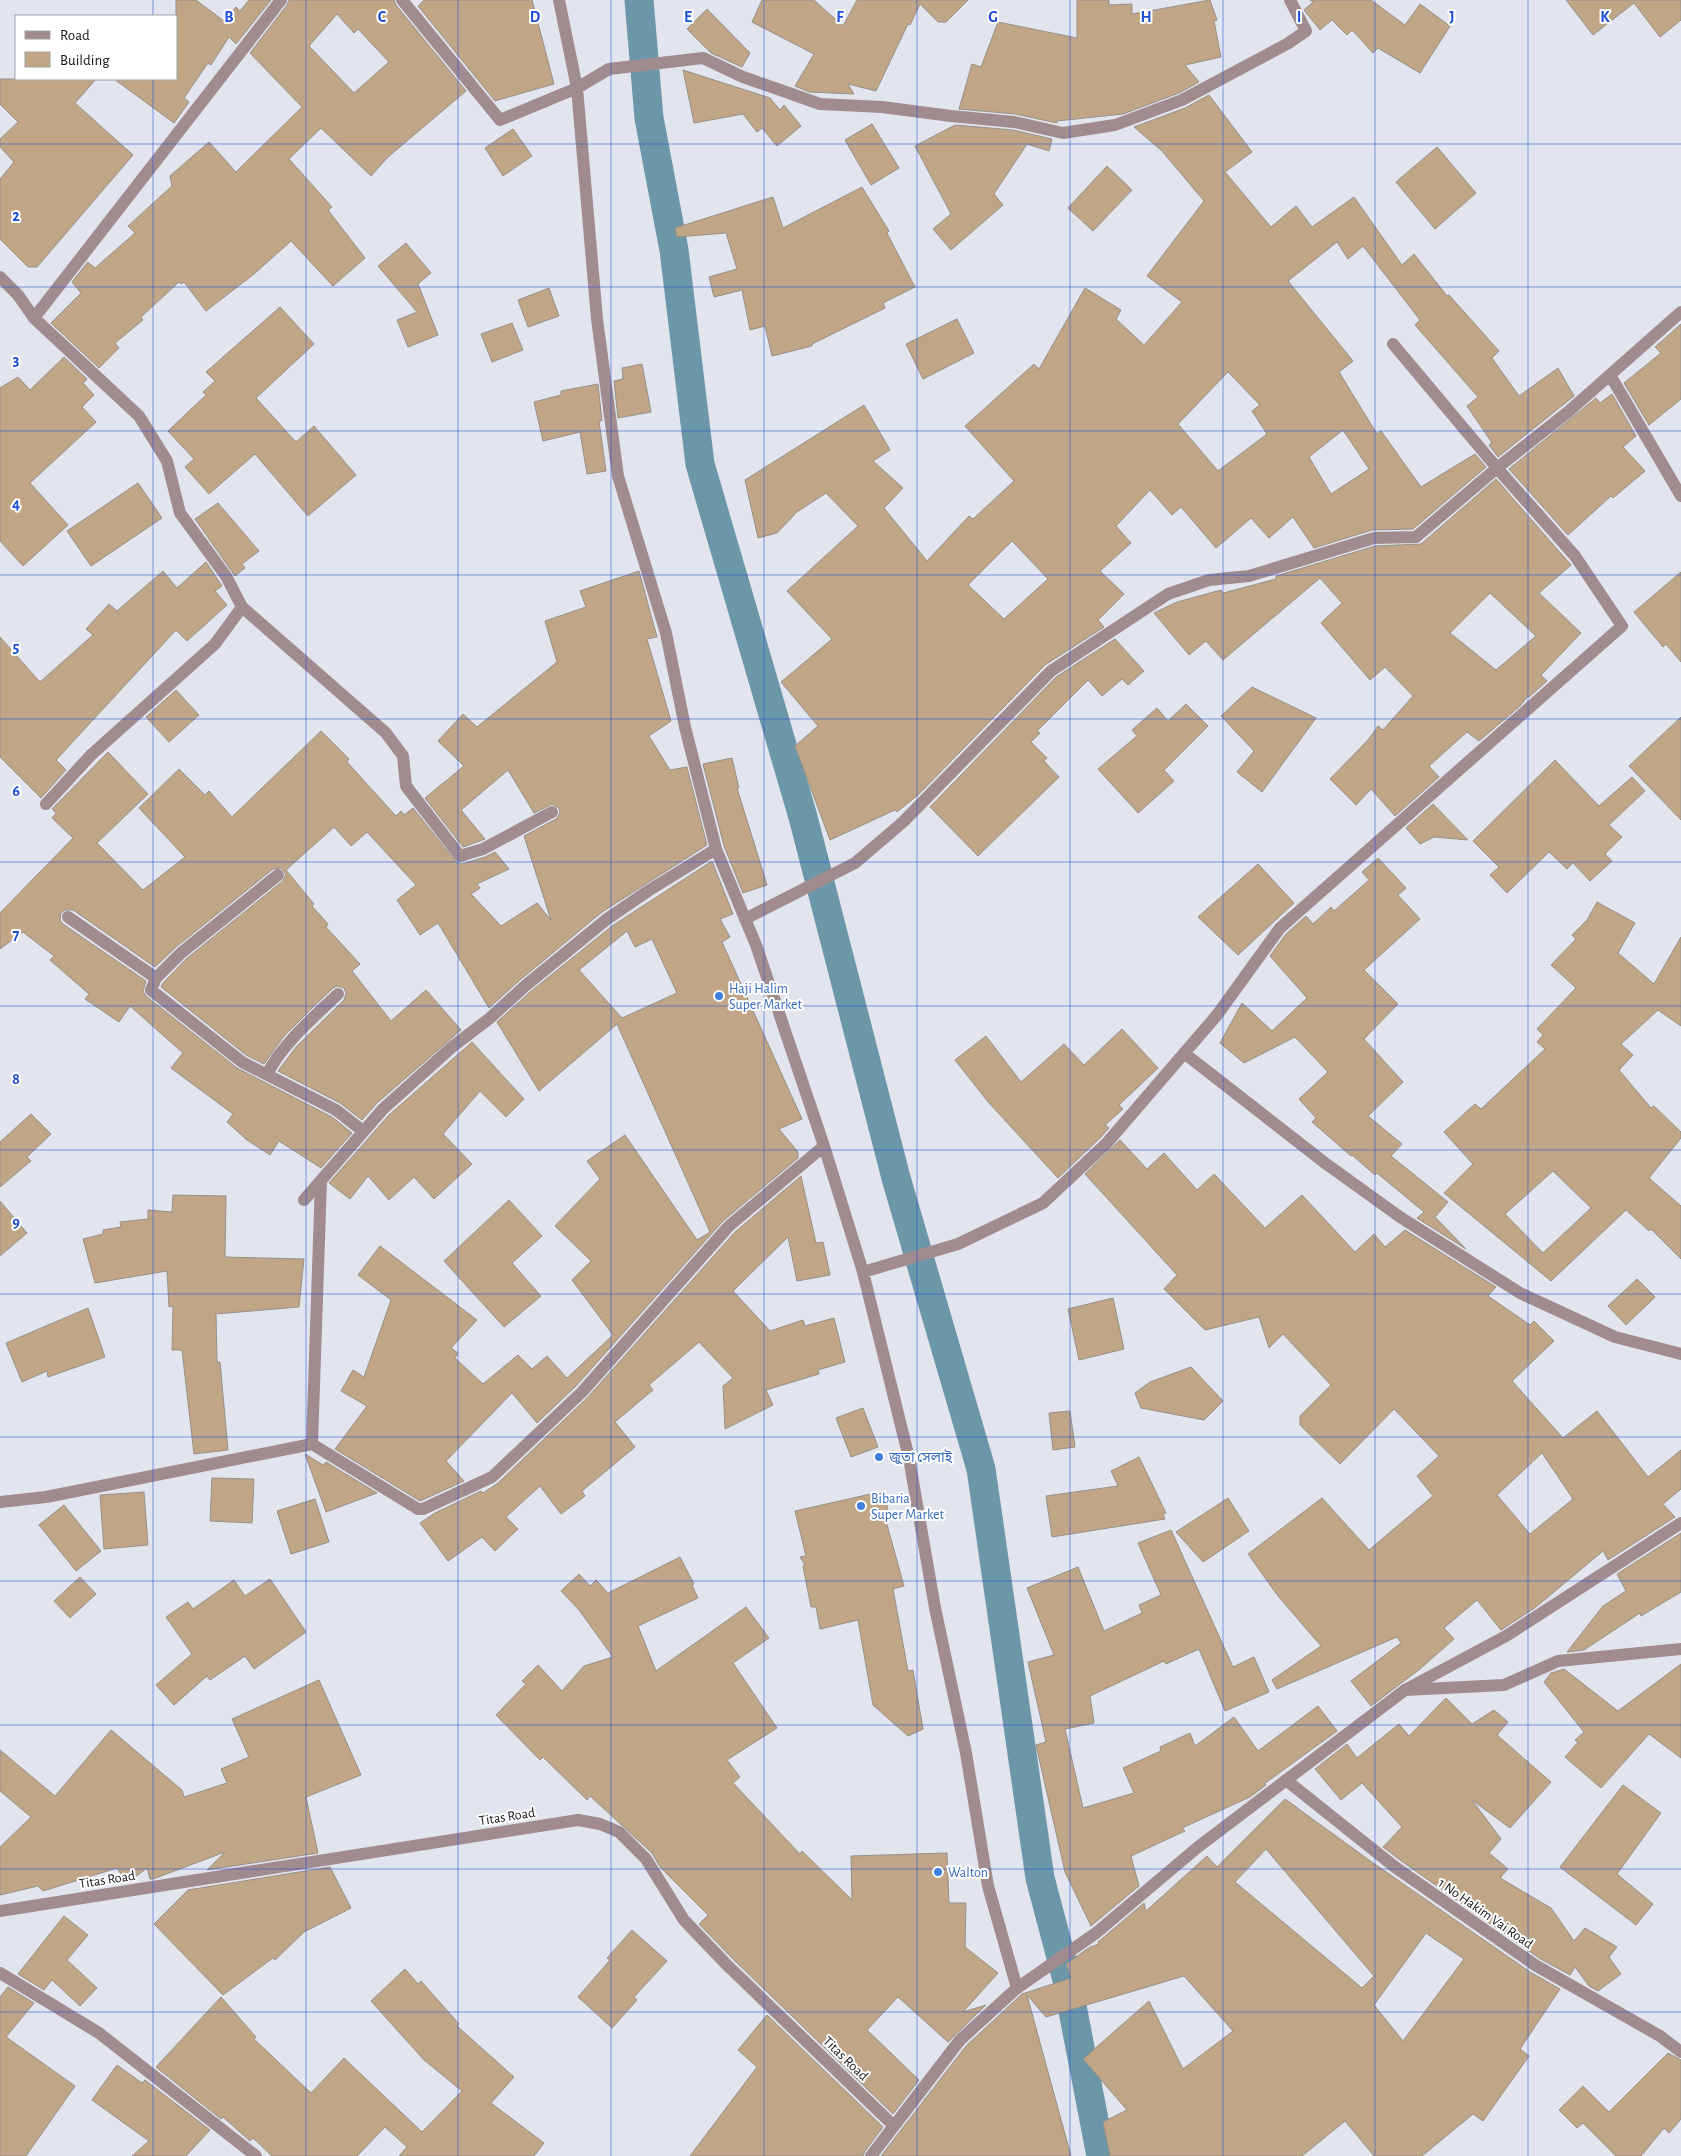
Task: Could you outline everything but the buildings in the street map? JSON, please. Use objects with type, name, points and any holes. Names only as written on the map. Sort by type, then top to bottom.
[{"type":"street","points":[[34,318],[281,0]]},
{"type":"street","points":[[402,0],[500,120],[577,88],[609,69],[703,58],[743,77],[820,104],[882,107],[1014,122],[1063,134],[1115,126],[1182,100],[1288,44],[1306,32],[1290,0]]},
{"type":"street","points":[[560,0],[577,88],[597,319],[618,476],[666,634],[685,727],[716,849],[756,945],[824,1146],[863,1272],[909,1458],[935,1608],[966,1753],[988,1886],[1017,1988]]},
{"type":"street","points":[[0,277],[18,295],[34,318],[139,416],[167,461],[180,513],[226,576],[242,607],[386,733],[403,756],[406,786],[460,856],[484,849],[552,812]]},
{"type":"street","points":[[745,919],[855,863],[903,822],[1051,672],[1168,594],[1209,580],[1249,576],[1374,538],[1416,537],[1497,468],[1568,412],[1681,312]]},
{"type":"street","points":[[863,1272],[958,1244],[1043,1203],[1106,1144],[1217,1015],[1280,928],[1622,626],[1575,556],[1497,468],[1394,344]]},
{"type":"street","points":[[1610,375],[1681,496]]},
{"type":"street","points":[[46,804],[91,755],[215,644],[242,607]]},
{"type":"street","points":[[304,1200],[383,1109],[452,1047],[490,1018],[525,986],[607,919],[716,849]]},
{"type":"street","points":[[278,875],[181,953],[156,978],[151,990],[242,1062],[336,1110],[363,1131]]},
{"type":"street","points":[[68,917],[156,978]]},
{"type":"street","points":[[267,1074],[282,1050],[338,994]]},
{"type":"street","points":[[1184,1053],[1325,1164],[1400,1217],[1520,1293],[1615,1337],[1681,1354]]},
{"type":"street","points":[[0,1502],[46,1498],[312,1444],[418,1509],[423,1509],[492,1477],[582,1392],[728,1226],[824,1146]]},
{"type":"street","points":[[312,1444],[321,1181]]},
{"type":"street","points":[[871,2156],[960,2040],[1017,1988],[1096,1932],[1198,1847],[1405,1690],[1506,1636],[1681,1523]]},
{"type":"street","points":[[1405,1690],[1504,1685],[1558,1661],[1681,1649]]},
{"type":"street","name":"1 No Hakim Vai Road","points":[[1286,1780],[1395,1868],[1535,1966],[1660,2036],[1681,2052]]},
{"type":"street","name":"Titas Road","points":[[0,1911],[578,1820],[600,1824],[619,1832],[646,1859],[684,1920],[726,1965],[893,2125]]},
{"type":"street","points":[[0,1973],[99,2033],[256,2156]]},
{"type":"waterway","points":[[639,0],[649,118],[674,250],[700,464],[803,817],[896,1178],[981,1469],[1040,1878],[1067,1980],[1101,2156]]},
{"type":"place","name":"Haji Halim Super Market","points":[[719,996]]},
{"type":"place","name":"জুতা সেলাই","points":[[879,1457]]},
{"type":"place","name":"Bibaria Super Market","points":[[861,1506]]},
{"type":"place","name":"Walton","points":[[938,1872]]}]
